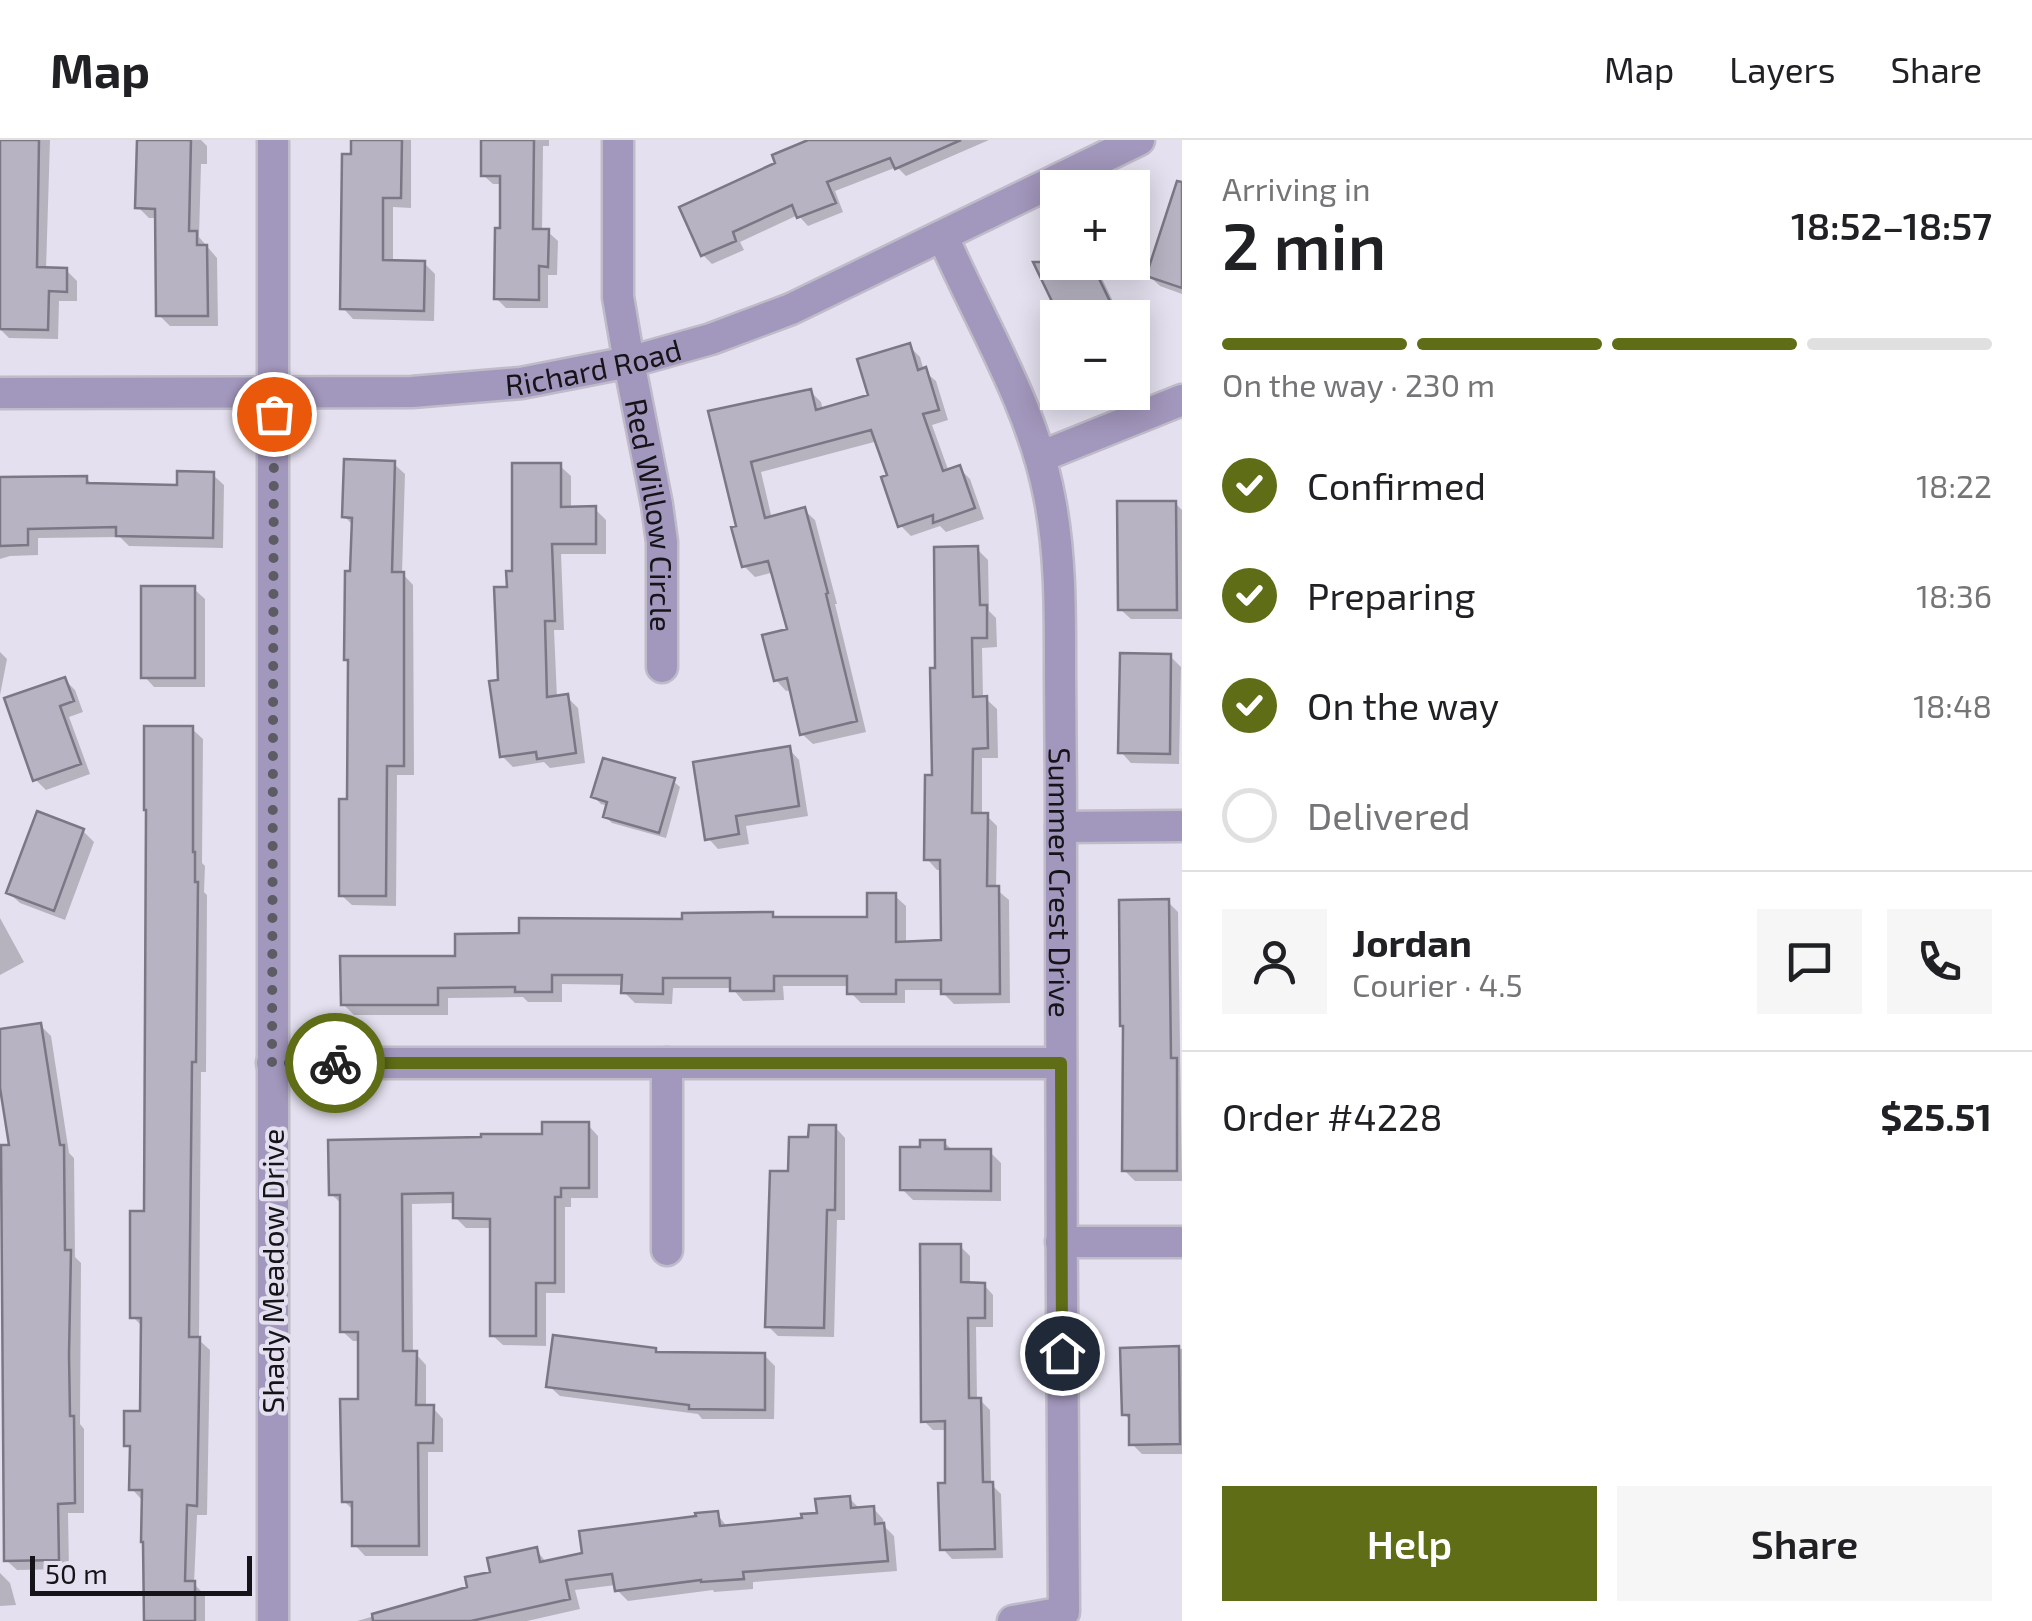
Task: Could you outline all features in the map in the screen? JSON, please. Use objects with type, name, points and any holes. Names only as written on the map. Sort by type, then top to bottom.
[{"type":"street","name":"Shady Meadow Drive","points":[[272,140],[273,1621]]},
{"type":"street","name":"Red Willow Circle","points":[[618,140],[618,297],[662,542],[662,667]]},
{"type":"street","name":"Richard Road","points":[[0,393],[430,391],[520,383],[628,362],[710,339],[791,309],[1140,140]]},
{"type":"street","name":"Summer Crest Drive","points":[[943,237],[1008,370],[1040,457],[1058,543],[1064,1612],[1013,1621]]},
{"type":"street","points":[[1040,457],[1182,400]]},
{"type":"street","points":[[1061,827],[1182,826]]},
{"type":"street","points":[[272,1063],[1061,1063]]},
{"type":"street","points":[[667,1063],[667,1250]]},
{"type":"street","points":[[1060,1242],[1182,1242]]},
{"type":"building","points":[[0,140],[39,140],[37,267],[67,268],[67,292],[49,291],[48,330],[0,329]]},
{"type":"building","points":[[137,140],[191,140],[189,231],[197,231],[197,245],[207,245],[208,316],[156,316],[155,209],[135,208]]},
{"type":"building","points":[[351,140],[402,140],[401,198],[383,198],[383,260],[425,261],[424,311],[340,309],[342,154],[351,154]]},
{"type":"building","points":[[481,140],[534,140],[533,229],[549,229],[548,267],[539,266],[539,300],[494,299],[500,176],[481,176]]},
{"type":"building","points":[[808,140],[961,140],[895,169],[890,158],[827,182],[836,203],[797,218],[792,205],[733,232],[736,241],[701,256],[679,207],[775,163],[772,155]]},
{"type":"building","points":[[1177,181],[1182,182],[1182,288],[1150,277],[1150,264]]},
{"type":"building","points":[[1042,280],[1100,280],[1109,300],[1051,300]]},
{"type":"building","points":[[910,343],[918,370],[926,367],[939,410],[923,414],[943,471],[960,465],[975,508],[933,523],[933,515],[898,527],[881,477],[887,475],[871,430],[751,462],[765,518],[805,507],[857,721],[800,735],[787,678],[774,681],[762,635],[787,629],[768,561],[742,567],[708,411],[811,389],[816,410],[868,395],[857,359]]},
{"type":"building","points":[[344,459],[395,461],[392,572],[404,572],[404,766],[387,766],[386,896],[339,896],[339,799],[347,799],[345,571],[350,571],[352,518],[342,517]]},
{"type":"building","points":[[512,463],[561,463],[561,507],[596,506],[596,544],[552,544],[555,621],[545,621],[547,697],[568,694],[576,753],[537,759],[536,752],[500,757],[489,681],[498,680],[494,587],[507,587],[506,571],[512,571]]},
{"type":"building","points":[[177,471],[214,472],[213,538],[116,536],[116,527],[28,529],[28,545],[0,546],[0,477],[87,476],[87,483],[177,485]]},
{"type":"building","points":[[1117,501],[1176,501],[1177,610],[1118,610]]},
{"type":"building","points":[[978,546],[980,605],[987,605],[987,638],[972,638],[973,697],[987,696],[988,748],[973,749],[972,813],[988,813],[987,886],[999,886],[1000,994],[941,994],[941,980],[896,980],[896,994],[847,994],[847,976],[774,976],[774,991],[730,991],[730,978],[663,978],[663,994],[621,993],[622,975],[552,975],[552,992],[515,992],[515,987],[438,988],[438,1005],[341,1005],[340,956],[455,956],[455,934],[519,933],[519,918],[682,919],[682,913],[773,912],[773,917],[867,917],[867,893],[896,893],[896,942],[941,940],[940,860],[924,860],[925,775],[932,775],[934,547]]},
{"type":"building","points":[[141,586],[195,586],[195,678],[141,678]]},
{"type":"building","points":[[1120,653],[1171,654],[1170,754],[1118,753]]},
{"type":"building","points":[[65,677],[74,701],[60,706],[81,764],[33,781],[4,698]]},
{"type":"building","points":[[144,726],[193,726],[193,852],[198,882],[189,1337],[200,1337],[197,1506],[187,1505],[185,1581],[195,1581],[195,1621],[144,1621],[142,1490],[129,1490],[130,1446],[124,1446],[124,1411],[140,1411],[141,1318],[130,1318],[130,1211],[144,1211]]},
{"type":"building","points":[[790,746],[799,806],[736,816],[739,834],[705,840],[693,762]]},
{"type":"building","points":[[603,758],[675,778],[659,833],[603,817],[607,802],[591,797]]},
{"type":"building","points":[[37,811],[84,829],[54,911],[6,893]]},
{"type":"building","points":[[1169,899],[1171,1058],[1177,1058],[1177,1171],[1122,1171],[1119,900]]},
{"type":"building","points":[[41,1023],[60,1145],[64,1145],[65,1250],[71,1250],[69,1355],[75,1503],[58,1504],[59,1560],[4,1561],[1,1145],[9,1145],[0,1088],[0,1029]]},
{"type":"building","points":[[542,1122],[589,1122],[589,1188],[561,1188],[561,1197],[555,1197],[555,1283],[536,1283],[536,1336],[490,1336],[490,1219],[453,1218],[453,1193],[402,1194],[403,1351],[417,1351],[416,1405],[434,1405],[433,1443],[418,1443],[419,1546],[352,1546],[352,1502],[342,1502],[340,1399],[358,1399],[358,1332],[340,1332],[340,1195],[329,1195],[328,1140],[542,1134]]},
{"type":"building","points":[[809,1125],[836,1125],[835,1210],[827,1210],[824,1328],[765,1327],[770,1171],[788,1171],[789,1137],[808,1137]]},
{"type":"building","points":[[920,1140],[945,1140],[945,1149],[991,1149],[991,1191],[900,1190],[900,1147],[920,1147]]},
{"type":"building","points":[[920,1244],[961,1244],[961,1282],[985,1283],[985,1318],[968,1318],[969,1398],[981,1398],[983,1482],[993,1482],[995,1549],[940,1550],[938,1483],[945,1483],[945,1421],[921,1422]]},
{"type":"building","points":[[553,1335],[656,1348],[656,1352],[765,1353],[765,1410],[689,1409],[689,1405],[546,1387]]},
{"type":"building","points":[[1179,1346],[1180,1444],[1129,1445],[1129,1415],[1122,1415],[1120,1348]]},
{"type":"building","points":[[850,1496],[851,1508],[874,1506],[875,1524],[884,1523],[888,1561],[743,1572],[744,1579],[615,1591],[612,1574],[566,1580],[570,1599],[471,1621],[373,1621],[372,1614],[467,1587],[465,1577],[490,1572],[487,1558],[537,1547],[540,1562],[582,1553],[579,1531],[718,1511],[720,1526],[802,1518],[801,1514],[817,1513],[815,1499]]},
{"type":"way so far","points":[[274,414],[272,1063],[335,1063]]},
{"type":"route","points":[[335,1063],[1061,1063],[1062,1353]]}]
